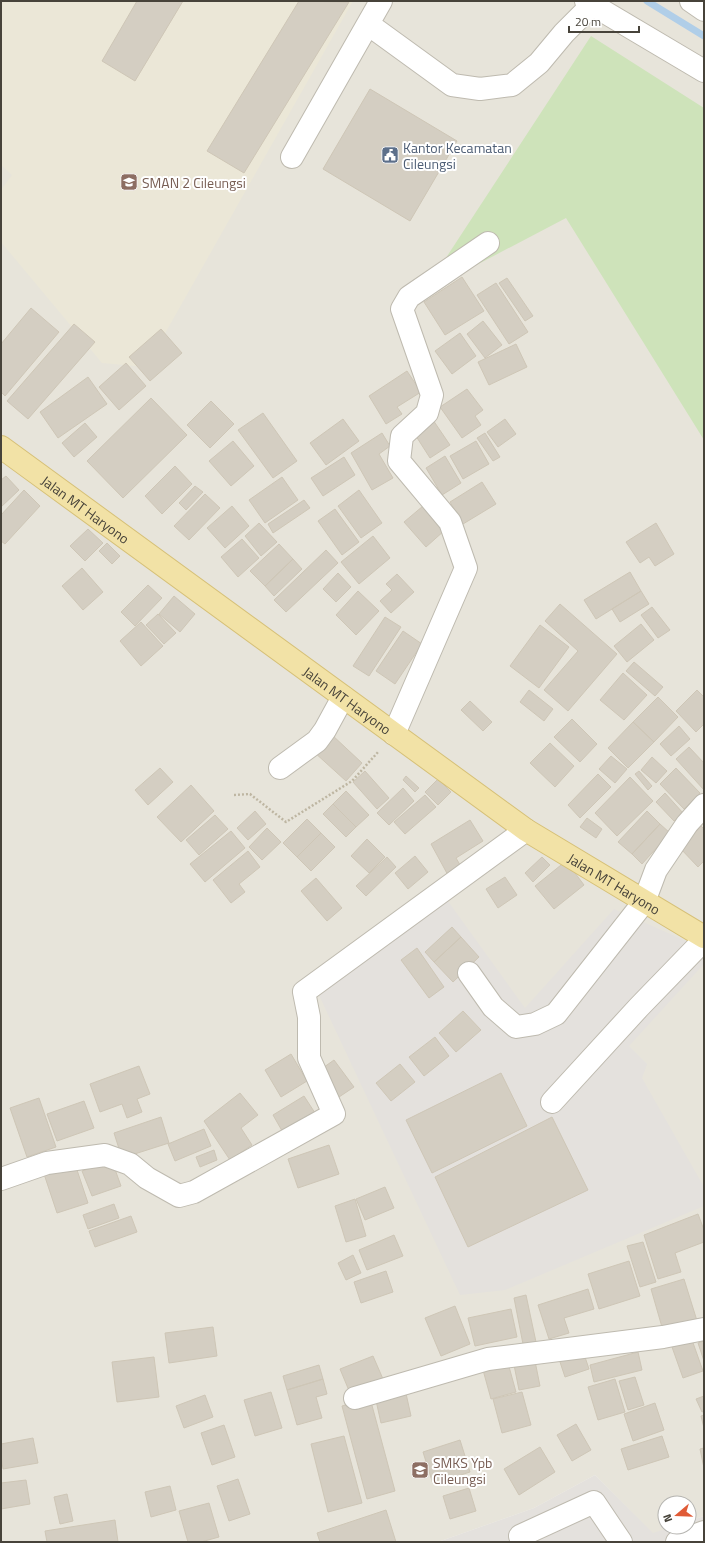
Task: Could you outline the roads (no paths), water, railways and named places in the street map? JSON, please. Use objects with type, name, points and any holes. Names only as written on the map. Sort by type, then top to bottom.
[{"type":"main road","name":"Jalan MT Haryono","points":[[1,447],[526,830],[704,938]]},
{"type":"street","points":[[292,157],[381,1]]},
{"type":"street","points":[[691,1],[704,10]]},
{"type":"street","points":[[368,24],[452,85],[480,89],[512,84],[539,63],[589,3],[704,71]]},
{"type":"street","points":[[394,734],[466,568],[450,522],[399,461],[402,436],[427,413],[432,395],[402,309],[408,297],[488,243]]},
{"type":"street","points":[[280,768],[317,741],[326,730],[343,697]]},
{"type":"street","points":[[469,973],[493,1007],[516,1027],[535,1024],[556,1014],[644,902],[656,870],[687,824],[704,805]]},
{"type":"street","points":[[1,1179],[47,1163],[105,1154],[130,1164],[147,1178],[179,1196],[194,1192],[334,1114],[308,1058],[310,1017],[304,992],[526,830]]},
{"type":"street","points":[[552,1102],[639,1006],[704,938]]},
{"type":"street","points":[[354,1398],[488,1360],[663,1337],[704,1328]]},
{"type":"street","points":[[522,1542],[520,1536],[594,1502],[621,1542]]},
{"type":"street","points":[[677,1542],[704,1532]]},
{"type":"waterway","points":[[647,1],[704,36]]},
{"type":"place","name":"Kantor Kecamatan Cileungsi","points":[[390,155]]},
{"type":"place","name":"SMAN 2 Cileungsi","points":[[129,182]]},
{"type":"place","name":"SMKS Ypb Cileungsi","points":[[420,1470]]}]
